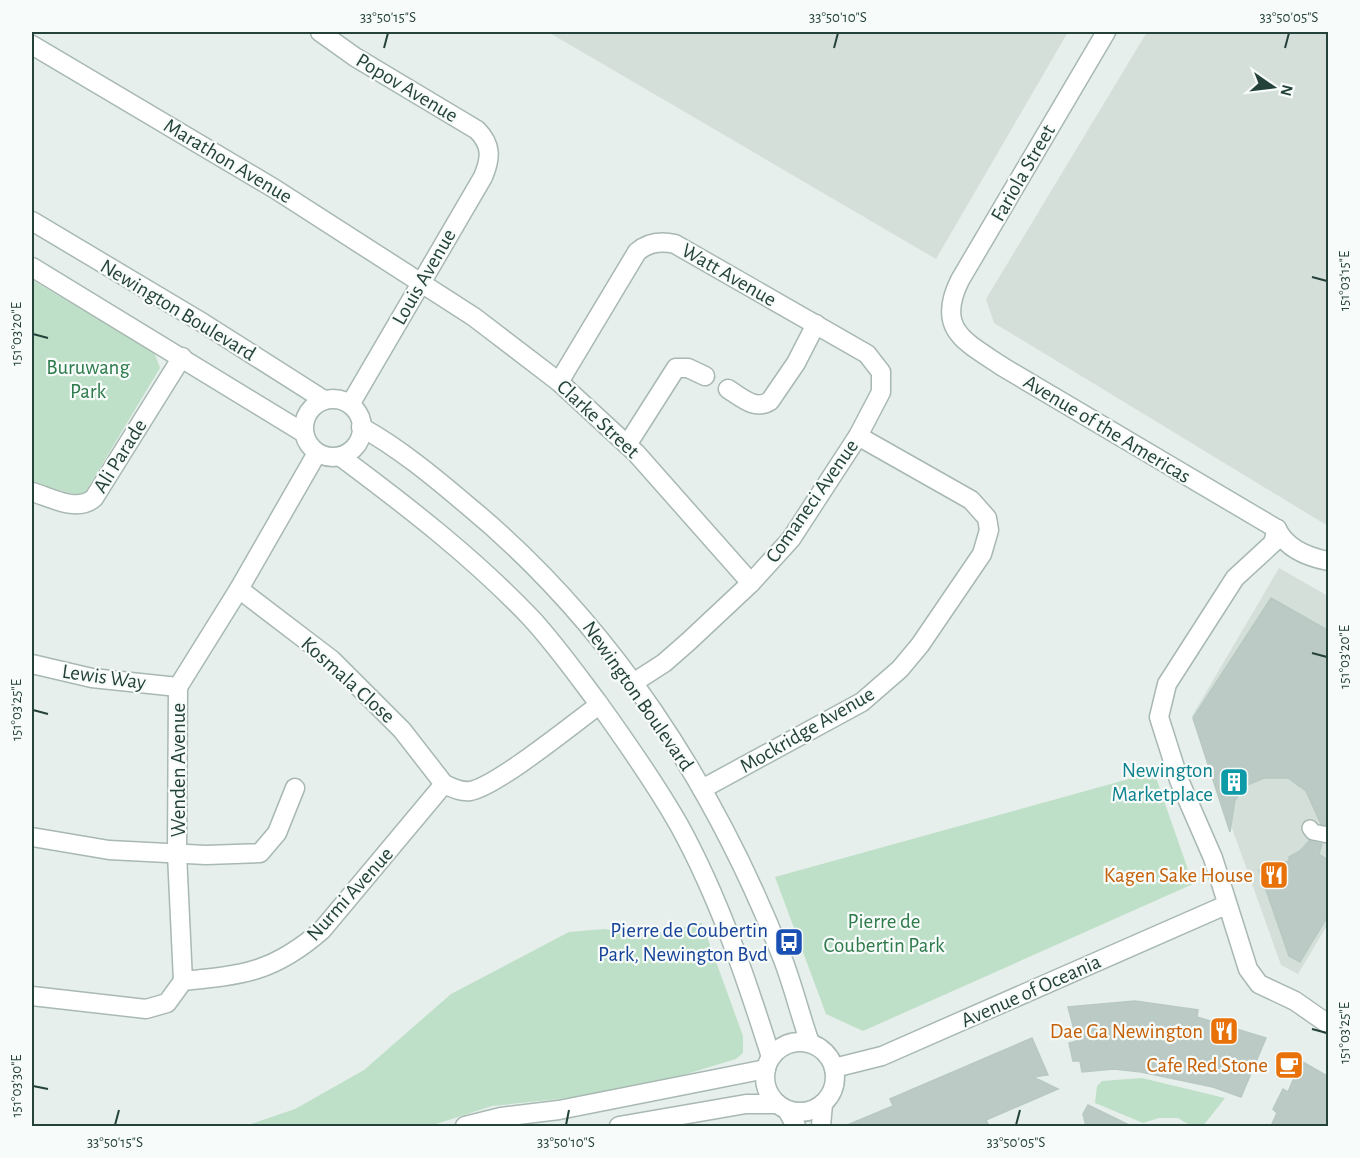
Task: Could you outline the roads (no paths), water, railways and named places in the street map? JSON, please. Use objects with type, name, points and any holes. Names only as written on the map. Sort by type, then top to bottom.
[{"type":"street","name":"Popov Avenue","points":[[320,32],[355,57],[477,130],[486,139],[489,147]]},
{"type":"street","name":"Fariola Street","points":[[950,317],[949,307],[960,280],[1106,32]]},
{"type":"street","name":"Marathon Avenue","points":[[32,45],[275,189],[422,281]]},
{"type":"street","name":"Louis Avenue","points":[[351,403],[483,177],[489,147]]},
{"type":"street","name":"Newington Boulevard","points":[[32,221],[203,323],[324,400]]},
{"type":"street","name":"Watt Avenue","points":[[559,382],[637,252],[644,245],[664,242],[675,244],[867,354],[881,372]]},
{"type":"street","name":"Newington Boulevard","points":[[32,267],[304,433]]},
{"type":"street","name":"Clarke Street","points":[[422,281],[474,317],[559,382],[627,445],[751,583]]},
{"type":"street","name":"Avenue of the Americas","points":[[950,317],[963,340],[1003,367],[1277,529],[1295,534],[1324,552],[1329,560]]},
{"type":"street","points":[[728,389],[756,405],[764,405],[770,401],[796,363],[816,324]]},
{"type":"street","name":"Ali Parade","points":[[32,492],[74,504],[86,504],[94,498],[182,357]]},
{"type":"street","points":[[627,445],[676,368],[688,368],[705,376]]},
{"type":"street","name":"Comaneci Avenue","points":[[633,683],[664,663],[751,583],[791,539],[858,436],[881,392],[881,372]]},
{"type":"street","points":[[337,398],[351,403],[359,413],[362,427],[356,444],[341,457],[328,458],[317,453],[308,445],[304,433],[309,414],[324,400],[337,398]]},
{"type":"street","name":"Newington Boulevard","points":[[362,427],[379,436],[441,483],[506,538],[566,598],[633,683],[702,789],[731,843],[782,958],[810,1043]]},
{"type":"street","name":"Mockridge Avenue","points":[[702,789],[862,702],[880,688],[920,645],[982,554],[989,530],[987,518],[971,500],[858,436]]},
{"type":"street","name":"Wenden Avenue","points":[[183,981],[177,854],[178,687],[239,589],[317,453]]},
{"type":"street","name":"Newington Boulevard","points":[[341,457],[405,504],[484,572],[531,619],[638,757],[702,872],[746,980],[769,1063]]},
{"type":"street","name":"Avenue of the Americas","points":[[1277,529],[1282,541],[1312,558],[1329,560]]},
{"type":"street","points":[[1277,529],[1273,543],[1266,552],[1250,562],[1235,578],[1167,684],[1159,717],[1179,780],[1213,858],[1248,969],[1259,984],[1295,1001],[1329,1024]]},
{"type":"street","points":[[1266,552],[1298,549]]},
{"type":"street","name":"Kosmala Close","points":[[239,589],[332,660],[402,730],[444,784]]},
{"type":"street","name":"Lewis Way","points":[[32,664],[92,678],[178,687]]},
{"type":"street","points":[[444,784],[459,790],[477,789],[537,751],[599,705]]},
{"type":"street","name":"Nurmi Avenue","points":[[183,981],[242,975],[270,966],[308,942],[322,930],[444,784]]},
{"type":"street","points":[[32,837],[109,850],[177,854],[260,853],[277,833],[295,788]]},
{"type":"street","points":[[1310,828],[1313,832],[1329,836]]},
{"type":"street","name":"Avenue of Oceania","points":[[834,1068],[882,1056],[1226,905]]},
{"type":"street","points":[[32,996],[146,1009],[167,1003],[183,981]]},
{"type":"street","points":[[465,1126],[501,1117],[570,1108],[769,1063],[788,1044],[810,1043],[825,1052],[834,1068],[832,1091],[823,1104],[820,1126]]},
{"type":"street","points":[[769,1063],[767,1088],[796,1126]]},
{"type":"street","points":[[619,1126],[746,1104],[806,1112],[823,1104]]},
{"type":"place","name":"Newington Marketplace","points":[[1234,782]]},
{"type":"place","name":"Kagen Sake House","points":[[1274,875]]},
{"type":"place","name":"Pierre de Coubertin Park, Newington Bvd","points":[[789,942]]},
{"type":"place","name":"Dae Ga Newington","points":[[1224,1031]]},
{"type":"place","name":"Cafe Red Stone","points":[[1289,1065]]},
{"type":"park label","name":"Buruwang Park","points":[[88,379]]},
{"type":"park label","name":"Pierre de Coubertin Park","points":[[884,933]]}]
